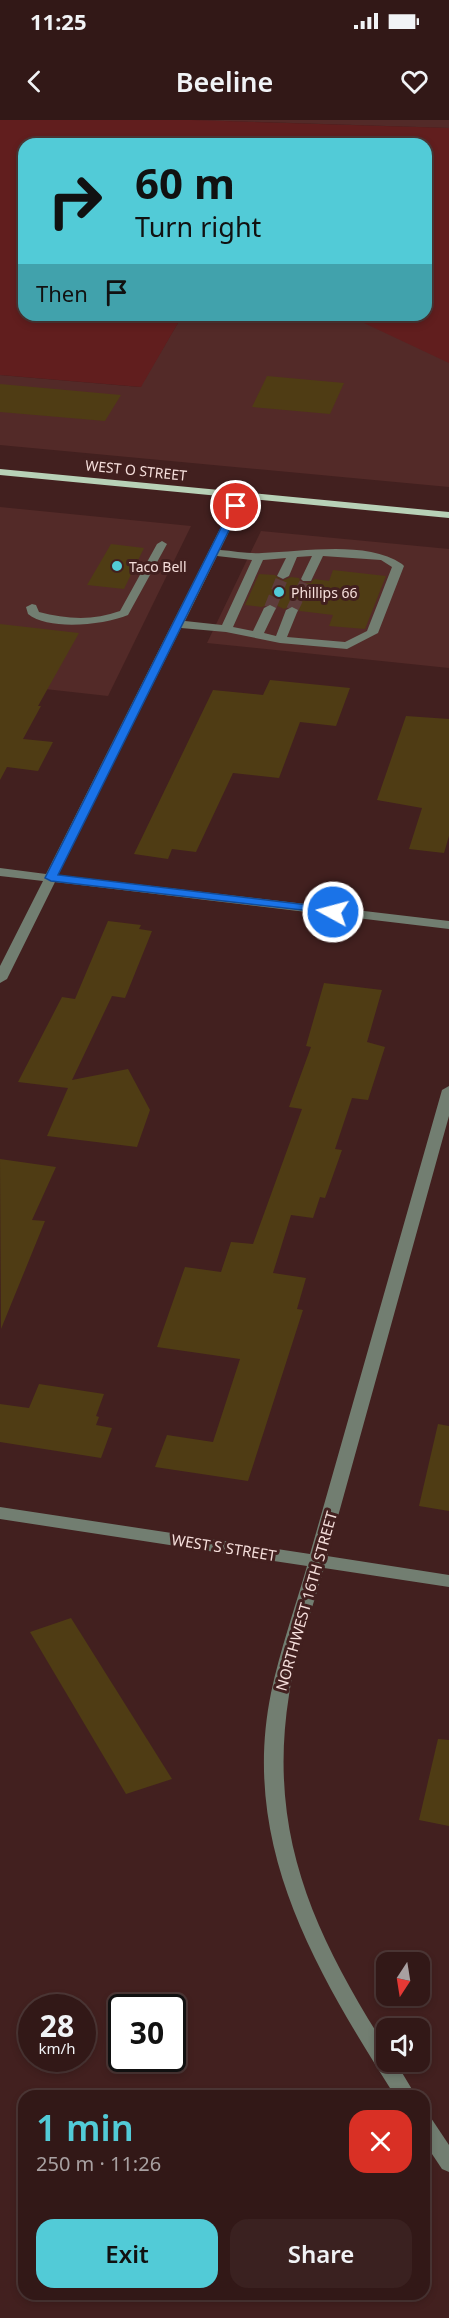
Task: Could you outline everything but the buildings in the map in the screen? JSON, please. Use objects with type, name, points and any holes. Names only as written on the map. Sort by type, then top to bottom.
[{"type":"main road","name":"WEST O STREET","points":[[0,472],[449,515]]},
{"type":"street","points":[[0,979],[242,495]]},
{"type":"street","points":[[32,608],[34,614],[92,621],[124,613],[162,544]]},
{"type":"street","points":[[177,624],[226,629],[280,640],[347,646],[372,633],[398,566],[384,557],[319,552],[259,557],[213,552]]},
{"type":"street","points":[[307,579],[319,552]]},
{"type":"street","points":[[283,576],[293,555]]},
{"type":"street","points":[[226,629],[259,557]]},
{"type":"street","points":[[257,635],[270,608]]},
{"type":"street","points":[[280,640],[292,610]]},
{"type":"street","points":[[0,872],[449,925]]},
{"type":"street","name":"NORTHWEST 16TH STREET","points":[[402,2090],[342,1995],[296,1899],[285,1865],[274,1806],[271,1773],[273,1732],[280,1693],[449,1090]]},
{"type":"street","name":"WEST S STREET","points":[[0,1513],[449,1581]]},
{"type":"street","points":[[430,2133],[449,2163]]},
{"type":"shaded area","points":[[0,120],[192,120],[449,128],[449,363],[360,321],[432,321],[432,138],[18,138],[18,321],[179,321],[141,387],[0,375]]},
{"type":"shaded area","points":[[192,120],[449,120],[449,128],[292,123]]},
{"type":"shaded area","points":[[449,291],[449,487],[0,445],[0,375],[140,387],[179,321],[381,321],[424,347]]},
{"type":"shaded area","points":[[0,507],[191,526],[108,696],[0,684]]},
{"type":"shaded area","points":[[261,531],[449,549],[449,668],[207,643]]},
{"type":"tunnel","points":[[270,608],[283,576]]},
{"type":"tunnel","points":[[292,610],[307,579]]},
{"type":"place","name":"Taco Bell","points":[[117,566]]},
{"type":"place","name":"Phillips 66","points":[[279,592]]},
{"type":"route","points":[[236,506],[51,878],[333,912]]}]
